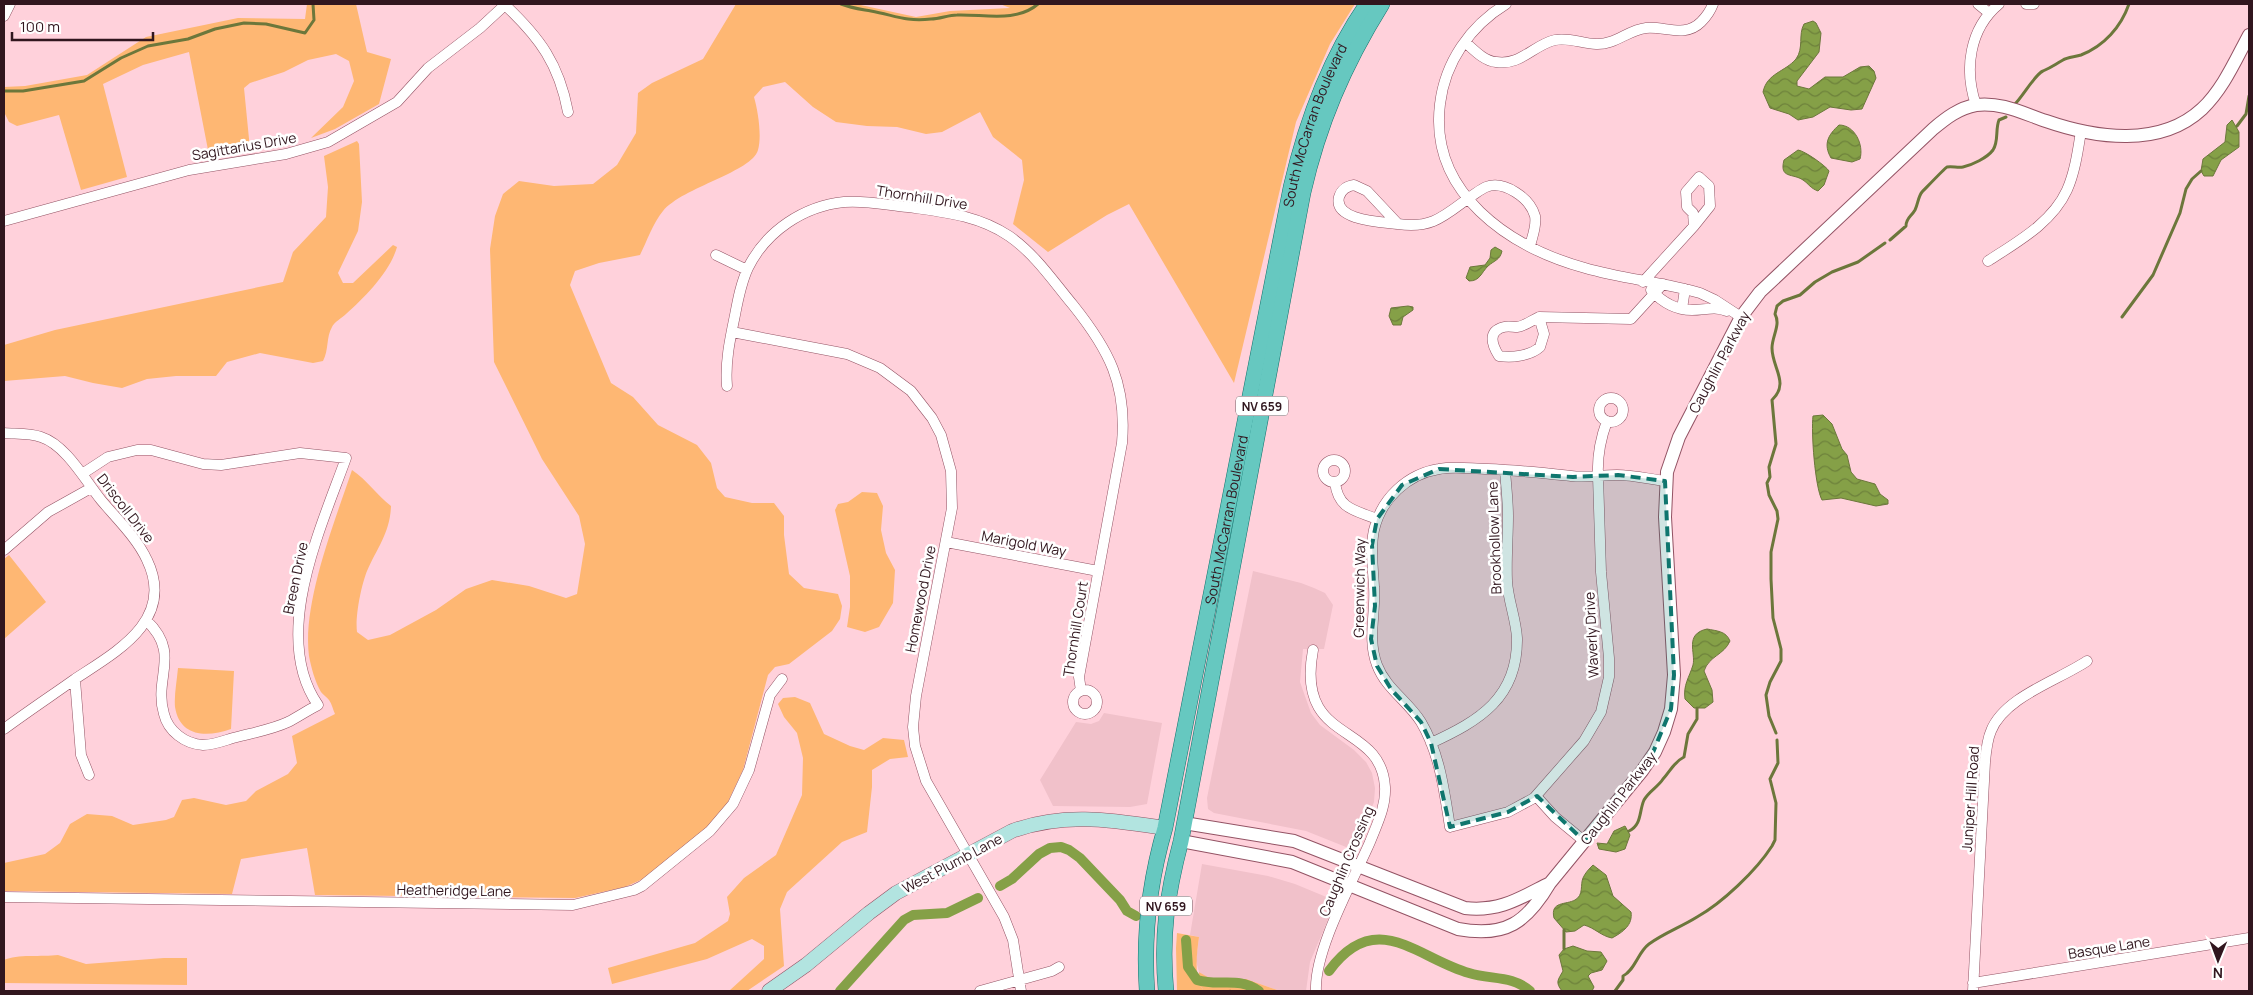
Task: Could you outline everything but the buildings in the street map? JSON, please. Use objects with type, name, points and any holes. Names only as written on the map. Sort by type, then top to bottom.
[{"type":"main road","name":"South McCarran Boulevard","points":[[1147,991],[1146,938],[1149,892],[1165,828],[1299,154],[1317,98],[1334,60],[1367,4]]},
{"type":"main road","name":"South McCarran Boulevard","points":[[1166,991],[1164,917],[1169,885],[1181,841],[1248,478],[1308,169],[1330,102],[1347,64],[1382,4]]},
{"type":"main road","name":"West Plumb Lane","points":[[769,991],[806,965],[896,893],[1012,831],[1051,820],[1095,818],[1165,828]]},
{"type":"main road","name":"Caughlin Parkway","points":[[1181,841],[1167,834],[1165,828],[1184,822]]},
{"type":"street","points":[[4,16],[10,4]]},
{"type":"street","points":[[506,4],[530,28],[552,60],[568,112]]},
{"type":"street","name":"Sagittarius Drive","points":[[4,221],[189,170],[286,154],[328,142],[397,102],[428,68],[480,28],[506,4]]},
{"type":"street","points":[[1506,4],[1478,24],[1464,42],[1447,72],[1442,90],[1439,129],[1447,163],[1462,193],[1482,216],[1530,246],[1569,263],[1643,282],[1685,289],[1715,300],[1741,317]]},
{"type":"street","points":[[1464,42],[1486,59],[1496,62],[1514,62],[1547,43],[1556,40],[1607,44],[1647,28],[1687,30],[1696,27],[1709,14],[1713,4]]},
{"type":"street","points":[[1978,4],[1989,13]]},
{"type":"street","points":[[1976,105],[1969,68],[1969,56],[1989,13],[1999,4]]},
{"type":"street","points":[[2026,4],[2034,4]]},
{"type":"street","name":"Caughlin Parkway","points":[[1181,841],[1292,862],[1448,926],[1480,932],[1504,928],[1525,918],[1538,903],[1550,883],[1649,762],[1664,732],[1671,709],[1674,675],[1665,517],[1666,481],[1674,448],[1741,317],[1760,292],[1933,129],[1955,112],[1976,105],[2003,106],[2057,125],[2081,131],[2122,136],[2158,133],[2182,123],[2202,108],[2215,94],[2249,35]]},
{"type":"street","points":[[1988,261],[2038,226],[2058,206],[2070,182],[2081,131]]},
{"type":"street","points":[[1398,224],[1362,187],[1354,184],[1349,186],[1340,195],[1339,202],[1346,214],[1353,217],[1398,224],[1422,226],[1433,223],[1485,187],[1493,185],[1514,191],[1530,208],[1534,215],[1534,230],[1530,246]]},
{"type":"street","name":"Thornhill Drive","points":[[727,386],[727,359],[740,288],[747,270],[759,250],[782,226],[810,210],[844,202],[860,202],[956,214],[991,226],[1023,247],[1035,259],[1095,334],[1113,367],[1120,386],[1123,415],[1122,443],[1098,571]]},
{"type":"street","points":[[1643,282],[1694,226]]},
{"type":"street","points":[[716,255],[747,270]]},
{"type":"street","points":[[1643,282],[1654,294],[1670,306],[1690,310],[1713,307],[1741,317]]},
{"type":"street","points":[[1539,318],[1544,334],[1540,346],[1536,350],[1516,356],[1499,356],[1492,346],[1493,337],[1503,327],[1522,325],[1539,318],[1631,319],[1663,284]]},
{"type":"street","points":[[1682,309],[1685,289]]},
{"type":"street","name":"Homewood Drive","points":[[732,332],[847,354],[880,368],[910,391],[932,418],[947,452],[953,490],[946,542],[916,696],[913,727],[920,764],[926,781],[1006,923],[1013,940],[1020,986]]},
{"type":"street","name":"Waverly Drive","points":[[1450,827],[1508,812],[1536,796],[1584,741],[1601,712],[1606,695],[1610,658],[1601,572],[1598,476],[1599,444],[1607,421]]},
{"type":"street","name":"Driscoll Drive","points":[[4,433],[30,434],[52,442],[82,474],[91,488],[140,547],[147,560],[154,585],[153,598],[146,620],[127,645],[4,730]]},
{"type":"street","name":"Breen Drive","points":[[82,474],[108,457],[137,450],[151,450],[203,464],[221,464],[300,453],[346,458],[316,543],[307,576],[298,628],[298,653],[301,669],[318,705],[277,726],[212,744],[197,744],[182,738],[174,732],[164,714],[162,704],[166,657],[164,647],[155,629],[146,620]]},
{"type":"street","name":"Greenwich Way","points":[[1450,827],[1440,769],[1431,743],[1413,710],[1382,677],[1373,653],[1371,639],[1375,594],[1372,545],[1377,519],[1392,494],[1411,478],[1426,472],[1453,468],[1506,470],[1573,477],[1618,475],[1666,481]]},
{"type":"street","name":"Brookhollow Lane","points":[[1431,743],[1467,727],[1490,708],[1500,694],[1513,666],[1517,640],[1507,583],[1508,514],[1506,470]]},
{"type":"street","points":[[1335,482],[1336,493],[1340,502],[1348,508],[1377,519]]},
{"type":"street","points":[[4,550],[48,512],[91,488]]},
{"type":"street","name":"Marigold Way","points":[[946,542],[1098,571]]},
{"type":"street","name":"Thornhill Court","points":[[1081,690],[1079,677],[1098,571]]},
{"type":"street","name":"Caughlin Crossing","points":[[1313,650],[1310,680],[1317,705],[1333,726],[1358,740],[1372,753],[1384,779],[1385,796],[1382,813],[1319,962],[1316,991]]},
{"type":"street","name":"Juniper Hill Road","points":[[1973,987],[1985,762],[1991,731],[2005,710],[2087,660]]},
{"type":"street","name":"Heatheridge Lane","points":[[4,897],[573,905],[634,890],[642,886],[710,831],[733,804],[749,770],[770,695],[782,679]]},
{"type":"street","points":[[74,680],[81,755],[89,775]]},
{"type":"street","points":[[1536,796],[1555,817],[1584,841]]},
{"type":"street","name":"Caughlin Parkway","points":[[1184,822],[1294,841],[1455,905],[1475,910],[1503,906],[1550,883]]},
{"type":"street","name":"Basque Lane","points":[[1973,987],[2249,938]]},
{"type":"street","points":[[980,991],[1020,986],[1059,967]]},
{"type":"highlighted area","points":[[1439,469],[1573,477],[1618,475],[1665,481],[1674,675],[1671,709],[1649,762],[1584,841],[1537,796],[1508,812],[1450,827],[1431,743],[1421,722],[1391,689],[1377,666],[1371,639],[1375,606],[1372,545],[1377,519],[1402,485]]},
{"type":"shaded area","points":[[1253,571],[1314,588],[1325,593],[1333,605],[1324,649],[1303,649],[1300,682],[1311,713],[1320,725],[1354,750],[1366,762],[1372,773],[1375,788],[1374,802],[1357,845],[1351,849],[1306,831],[1214,813],[1208,809],[1207,798]]},
{"type":"shaded area","points":[[1104,713],[1162,723],[1147,804],[1130,807],[1053,806],[1040,780],[1076,722],[1091,724],[1099,721]]},
{"type":"shaded area","points":[[1202,864],[1268,876],[1295,884],[1336,901],[1310,962],[1306,991],[1280,991],[1246,979],[1210,979],[1199,972],[1196,961],[1199,937],[1190,935]]},
{"type":"green space","points":[[307,4],[356,4],[367,52],[391,59],[379,104],[335,129],[311,138],[343,107],[354,81],[349,61],[336,54],[308,60],[284,72],[250,83],[244,88],[250,149],[209,155],[189,52],[143,65],[103,84],[127,177],[81,190],[59,115],[17,126],[9,122],[4,112],[4,87],[25,86],[87,75],[146,37],[238,18],[305,19]]},
{"type":"green space","points":[[736,4],[856,4],[916,17],[950,11],[1010,8],[1000,4],[1355,4],[1330,44],[1296,122],[1234,383],[1129,204],[1107,215],[1048,252],[1013,224],[1024,180],[1022,160],[993,137],[980,112],[942,132],[926,134],[897,127],[836,122],[813,107],[785,82],[763,87],[754,97],[760,138],[758,150],[753,158],[731,173],[685,194],[673,202],[656,221],[640,255],[599,263],[575,271],[570,285],[611,383],[633,397],[658,425],[697,445],[711,463],[717,488],[725,497],[752,503],[774,503],[784,516],[784,535],[789,574],[804,588],[838,594],[842,606],[840,619],[832,631],[789,664],[775,667],[768,675],[743,770],[726,806],[712,824],[645,878],[625,887],[575,898],[315,895],[307,848],[241,859],[232,894],[4,891],[4,863],[45,854],[60,843],[70,824],[87,814],[112,816],[133,825],[166,820],[174,817],[182,800],[194,798],[226,805],[246,801],[256,791],[288,774],[297,763],[292,736],[335,714],[330,702],[321,692],[315,679],[309,656],[308,635],[315,587],[329,537],[352,470],[391,506],[386,532],[367,571],[359,602],[357,632],[368,640],[390,635],[436,610],[466,589],[492,580],[529,586],[566,598],[577,594],[585,544],[579,516],[542,459],[494,362],[490,249],[495,216],[503,194],[519,181],[554,186],[593,184],[617,165],[636,133],[638,93],[652,83],[703,59]]},
{"type":"green space","points":[[357,141],[359,144],[362,202],[358,231],[338,273],[343,283],[353,283],[393,245],[397,247],[389,266],[376,284],[333,325],[323,361],[313,363],[260,353],[227,362],[216,376],[176,376],[147,379],[122,388],[65,376],[4,381],[4,345],[55,330],[283,282],[293,252],[326,217],[328,187],[324,156]]},
{"type":"green space","points":[[862,492],[877,493],[883,506],[881,530],[886,553],[895,570],[893,603],[879,627],[865,632],[847,627],[850,607],[850,576],[835,510],[838,504],[848,502]]},
{"type":"green space","points":[[9,555],[46,602],[4,639],[4,559]]},
{"type":"green space","points":[[178,668],[234,671],[231,729],[204,734],[189,730],[183,725],[175,707]]},
{"type":"green space","points":[[795,697],[810,703],[824,734],[864,750],[883,738],[904,740],[908,757],[890,759],[872,770],[867,832],[842,842],[787,892],[780,909],[784,966],[747,991],[729,991],[764,959],[764,946],[752,939],[707,959],[612,984],[608,968],[695,943],[728,921],[730,914],[727,897],[744,878],[776,855],[802,795],[803,758],[797,733],[784,717],[778,704],[783,698]]},
{"type":"green space","points":[[1177,933],[1199,937],[1197,972],[1204,991],[1177,991]]},
{"type":"green space","points":[[58,955],[86,964],[187,958],[187,985],[4,983],[4,960],[23,956]]},
{"type":"green space","points":[[1199,972],[1211,979],[1246,979],[1280,991],[1204,991],[1199,984]]},
{"type":"water","points":[[1813,21],[1821,33],[1819,52],[1797,81],[1797,86],[1809,89],[1825,77],[1843,77],[1860,67],[1869,66],[1874,71],[1876,78],[1862,109],[1851,110],[1830,107],[1813,117],[1798,120],[1789,114],[1770,108],[1763,92],[1765,86],[1772,77],[1796,59],[1800,50],[1802,28],[1804,24]]},
{"type":"water","points":[[2232,120],[2239,132],[2239,147],[2221,160],[2213,176],[2204,176],[2201,171],[2203,159],[2225,142],[2227,125]]},
{"type":"water","points":[[1839,125],[1850,128],[1854,132],[1861,148],[1860,159],[1852,162],[1831,158],[1827,144],[1832,132]]},
{"type":"water","points":[[1798,150],[1815,159],[1829,171],[1824,185],[1818,191],[1803,180],[1785,173],[1783,170],[1784,160]]},
{"type":"water","points":[[1495,247],[1502,251],[1497,260],[1488,266],[1478,278],[1469,281],[1466,278],[1470,267],[1485,265],[1490,258],[1491,250]]},
{"type":"water","points":[[1413,307],[1413,310],[1403,317],[1401,325],[1393,325],[1389,316],[1391,308]]},
{"type":"water","points":[[1823,415],[1832,424],[1842,449],[1847,455],[1851,472],[1857,479],[1875,484],[1880,494],[1888,500],[1888,504],[1876,506],[1841,498],[1822,500],[1813,446],[1813,416]]},
{"type":"water","points":[[1707,629],[1724,633],[1730,641],[1709,662],[1704,671],[1712,690],[1713,702],[1705,708],[1694,708],[1685,699],[1685,690],[1694,660],[1692,644],[1693,639],[1700,631]]},
{"type":"water","points":[[1625,826],[1630,835],[1625,849],[1616,852],[1599,849],[1597,843],[1607,844],[1614,831]]},
{"type":"water","points":[[1593,865],[1606,875],[1613,896],[1631,912],[1629,924],[1623,931],[1612,938],[1584,925],[1575,931],[1566,932],[1554,918],[1554,909],[1557,906],[1578,898],[1581,893],[1583,878]]},
{"type":"water","points":[[1573,946],[1587,951],[1601,952],[1607,961],[1602,970],[1591,973],[1588,976],[1594,987],[1592,991],[1562,991],[1558,985],[1563,971],[1559,955],[1564,949]]},
{"type":"waterway","points":[[4,91],[23,91],[84,81],[121,58],[148,46],[188,39],[215,29],[244,23],[266,24],[305,33],[314,20],[313,4]]},
{"type":"waterway","points":[[841,4],[914,20],[957,15],[1010,16],[1020,14],[1038,4]]},
{"type":"waterway","points":[[2014,105],[2040,73],[2065,59],[2089,51],[2111,35],[2129,4]]},
{"type":"waterway","points":[[2237,126],[2246,114],[2249,96]]},
{"type":"waterway","points":[[1890,240],[1906,226],[1922,192],[1945,168],[1967,166],[1979,161],[1993,150],[1996,143],[1999,120],[2006,117]]},
{"type":"waterway","points":[[2122,317],[2153,275],[2180,213],[2186,189],[2192,179],[2201,171]]},
{"type":"waterway","points":[[1776,733],[1769,716],[1766,695],[1770,682],[1781,661],[1781,649],[1773,618],[1771,579],[1771,552],[1778,519],[1777,511],[1769,495],[1767,483],[1770,477],[1769,467],[1776,444],[1772,400],[1780,388],[1779,375],[1772,348],[1777,326],[1775,314],[1777,306],[1783,301],[1800,295],[1815,282],[1832,272],[1858,262],[1885,243]]},
{"type":"waterway","points":[[1629,831],[1636,825],[1646,797],[1675,764],[1684,757],[1688,734],[1697,719],[1697,708]]},
{"type":"waterway","points":[[1615,991],[1623,980],[1623,976],[1631,970],[1645,947],[1717,904],[1748,876],[1772,846],[1775,840],[1776,803],[1770,779],[1778,763],[1777,740]]},
{"type":"waterway","points":[[1000,886],[1012,879],[1039,854],[1050,848],[1061,847],[1080,858],[1120,900],[1127,911],[1136,916]]},
{"type":"waterway","points":[[840,991],[904,920],[913,915],[947,913],[978,898]]},
{"type":"waterway","points":[[1564,930],[1564,949]]},
{"type":"waterway","points":[[1186,940],[1188,967],[1197,980],[1213,983],[1244,984],[1259,991]]},
{"type":"waterway","points":[[1329,971],[1346,952],[1363,942],[1380,940],[1397,942],[1469,973],[1516,982],[1530,991]]}]
